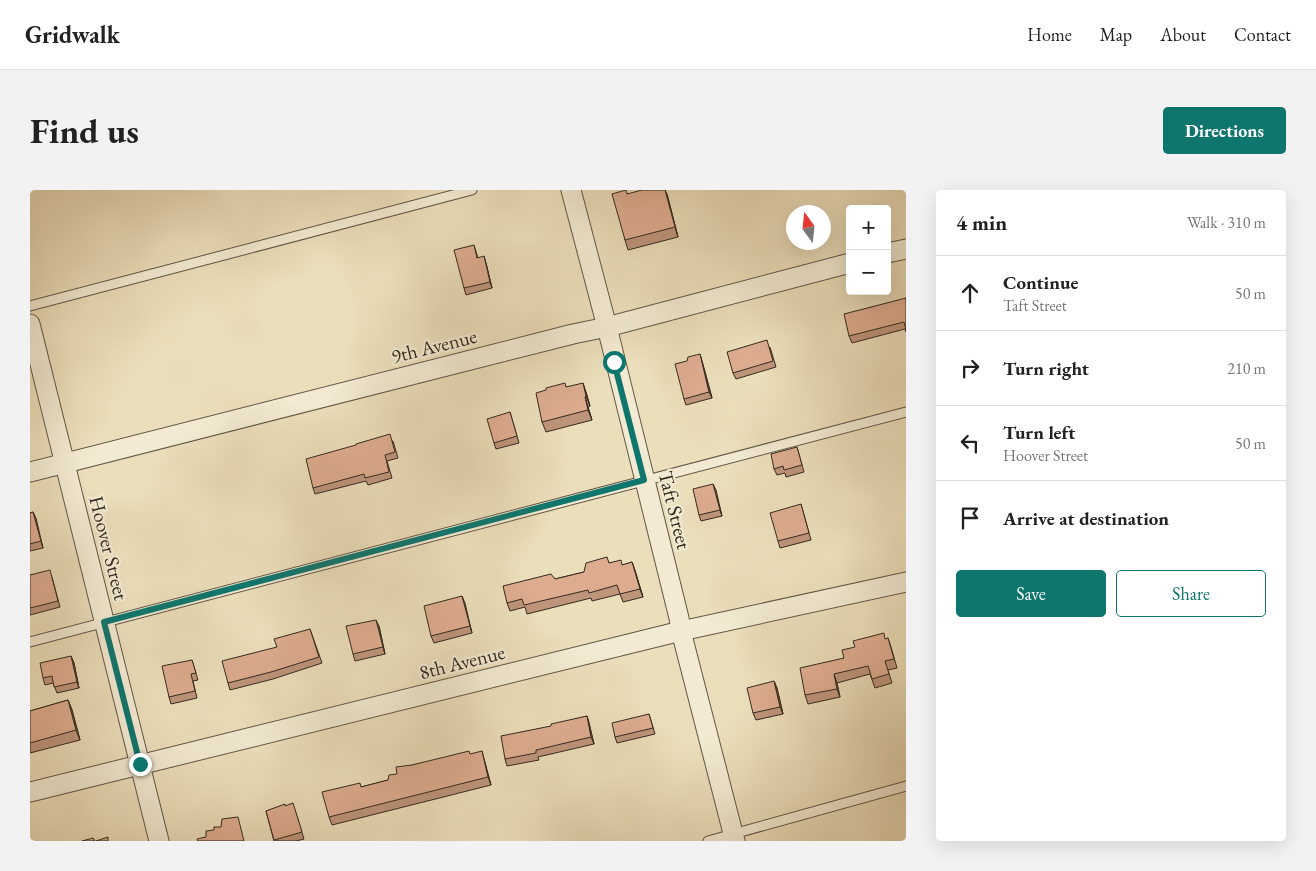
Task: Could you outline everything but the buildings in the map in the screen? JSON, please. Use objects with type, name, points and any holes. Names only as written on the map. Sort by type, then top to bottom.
[{"type":"street","name":"Taft Street","points":[[571,190],[734,838]]},
{"type":"street","points":[[891,253],[906,248]]},
{"type":"street","name":"9th Avenue","points":[[30,472],[607,327],[846,264]]},
{"type":"street","name":"Hoover Street","points":[[30,324],[159,841]]},
{"type":"street","name":"8th Avenue","points":[[30,792],[681,631],[906,582]]},
{"type":"lane","points":[[30,306],[472,190]]},
{"type":"lane","points":[[30,642],[906,412]]},
{"type":"lane","points":[[708,841],[734,838],[906,786]]},
{"type":"route","points":[[140,764],[104,622],[644,480],[614,362]]}]
